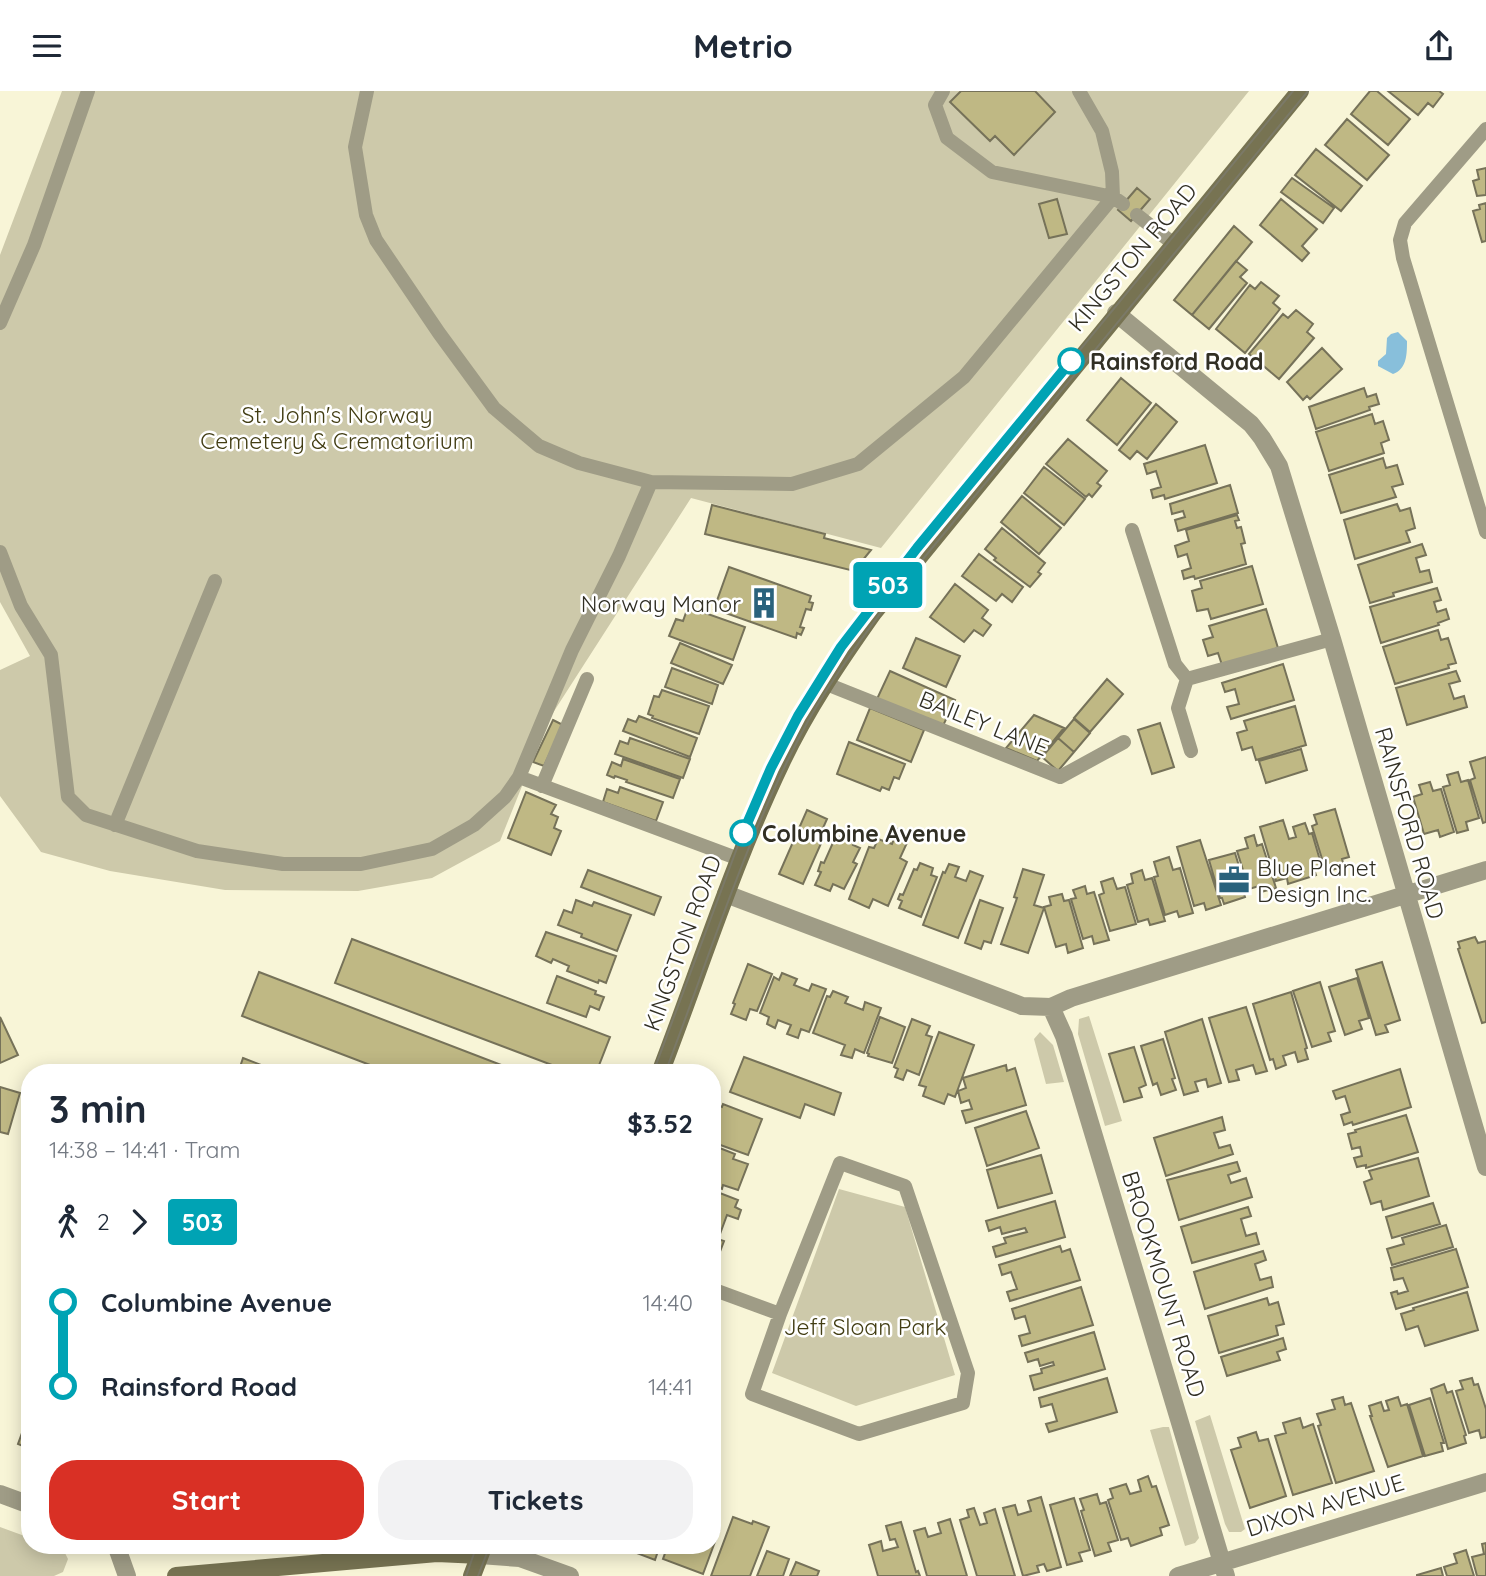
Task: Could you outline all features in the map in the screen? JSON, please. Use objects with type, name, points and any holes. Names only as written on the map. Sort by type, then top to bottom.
[{"type":"main road","name":"KINGSTON ROAD","points":[[663,1064],[739,859],[781,762],[824,683],[873,613],[1300,91]]},
{"type":"main road","points":[[176,1576],[288,1571],[430,1554]]},
{"type":"main road","points":[[472,1576],[480,1554]]},
{"type":"street","name":"RAINSFORD ROAD","points":[[1116,313],[1251,424],[1279,466],[1486,1167]]},
{"type":"street","points":[[726,894],[1022,1006],[1051,1007],[1071,998],[1486,870]]},
{"type":"street","name":"BROOKMOUNT ROAD","points":[[1051,1007],[1064,1036],[1224,1569]]},
{"type":"street","name":"DIXON AVENUE","points":[[1178,1576],[1224,1569],[1486,1482]]},
{"type":"street","points":[[0,1494],[21,1502]]},
{"type":"street","points":[[119,1554],[127,1576]]},
{"type":"street","points":[[501,1554],[570,1576]]},
{"type":"lane","points":[[0,323],[34,246],[88,91]]},
{"type":"lane","points":[[368,91],[355,147],[366,215],[376,240],[439,333],[494,408],[539,446],[579,463],[651,482],[792,484],[858,464],[964,377],[1118,200]]},
{"type":"lane","points":[[943,91],[935,106],[947,138],[992,173],[1118,200]]},
{"type":"lane","points":[[1079,91],[1102,131],[1118,200]]},
{"type":"lane","points":[[1486,129],[1405,223],[1400,240],[1486,532]]},
{"type":"lane","points":[[1138,215],[1175,245]]},
{"type":"lane","points":[[0,552],[22,605],[51,655],[68,797],[86,815],[210,853],[283,865],[361,864],[432,849],[474,825],[505,797],[519,777],[572,650],[619,556],[651,482]]},
{"type":"lane","points":[[1132,530],[1175,664],[1187,679]]},
{"type":"lane","points":[[116,825],[215,581]]},
{"type":"lane","points":[[1187,679],[1332,639]]},
{"type":"lane","points":[[542,786],[587,679]]},
{"type":"lane","points":[[1187,679],[1178,708],[1191,751]]},
{"type":"lane","name":"BAILEY LANE","points":[[824,683],[1060,777],[1124,742]]},
{"type":"lane","points":[[519,777],[739,859]]},
{"type":"lane","points":[[840,1163],[905,1186],[968,1373],[963,1403],[859,1434],[752,1394],[780,1314],[840,1163]]},
{"type":"lane","points":[[721,1292],[780,1314]]},
{"type":"green space","name":"St. John's Norway Cemetery & Crematorium","points":[[62,91],[1249,91],[881,548],[691,498],[549,719],[500,841],[432,878],[358,891],[225,890],[110,871],[41,852],[0,796],[0,670],[30,656],[0,602],[0,255]]},
{"type":"green space","points":[[1089,1016],[1122,1121],[1105,1126],[1078,1034],[1079,1019]]},
{"type":"green space","points":[[1040,1032],[1053,1045],[1064,1082],[1046,1084],[1034,1039]]},
{"type":"green space","name":"Jeff Sloan Park","points":[[839,1189],[905,1207],[955,1375],[856,1406],[772,1373]]},
{"type":"green space","points":[[1210,1415],[1245,1529],[1241,1532],[1229,1532],[1225,1524],[1195,1421]]},
{"type":"green space","points":[[1169,1427],[1199,1538],[1195,1543],[1185,1546],[1150,1430]]},
{"type":"green space","points":[[0,1527],[21,1535],[21,1554],[66,1554],[68,1559],[63,1572],[54,1576],[0,1576]]},
{"type":"water","points":[[1398,332],[1407,341],[1406,356],[1404,365],[1393,374],[1378,366],[1378,361],[1386,354],[1387,338]]},
{"type":"building","points":[[961,91],[1035,91],[1055,112],[1014,155],[995,136],[990,141],[950,102]]},
{"type":"building","points":[[1370,91],[1377,91],[1410,119],[1388,145],[1351,114]]},
{"type":"building","points":[[1388,91],[1439,91],[1443,94],[1433,107],[1428,103],[1418,115]]},
{"type":"building","points":[[1347,119],[1389,155],[1367,180],[1325,145]]},
{"type":"building","points":[[1316,149],[1362,186],[1341,211],[1295,175]]},
{"type":"building","points":[[1486,168],[1486,195],[1477,196],[1473,181],[1479,179],[1477,170]]},
{"type":"building","points":[[1292,178],[1334,208],[1323,223],[1281,192]]},
{"type":"building","points":[[1137,188],[1150,199],[1131,221],[1118,210]]},
{"type":"building","points":[[1057,199],[1067,234],[1049,238],[1039,204]]},
{"type":"building","points":[[1281,199],[1317,229],[1302,246],[1309,253],[1302,261],[1260,225]]},
{"type":"building","points":[[1486,203],[1486,241],[1482,242],[1473,211]]},
{"type":"building","points":[[1234,226],[1252,242],[1192,315],[1174,300]]},
{"type":"building","points":[[1236,261],[1247,270],[1240,277],[1247,283],[1209,329],[1192,315]]},
{"type":"building","points":[[1261,282],[1279,296],[1273,303],[1280,309],[1245,353],[1216,329],[1250,285],[1255,289]]},
{"type":"building","points":[[1296,310],[1313,324],[1307,332],[1314,338],[1279,379],[1249,354],[1283,314],[1288,318]]},
{"type":"building","points":[[1322,348],[1342,369],[1310,399],[1307,396],[1303,400],[1287,382]]},
{"type":"building","points":[[1121,378],[1151,403],[1117,445],[1087,420]]},
{"type":"building","points":[[1364,388],[1367,397],[1376,394],[1379,404],[1369,407],[1370,410],[1316,429],[1309,407]]},
{"type":"building","points":[[1156,404],[1177,422],[1147,459],[1137,451],[1130,459],[1119,450]]},
{"type":"building","points":[[1372,414],[1375,424],[1383,421],[1389,440],[1381,443],[1384,453],[1329,471],[1316,432]]},
{"type":"building","points":[[1068,439],[1107,471],[1097,483],[1101,486],[1092,497],[1089,494],[1086,497],[1046,464]]},
{"type":"building","points":[[1205,445],[1217,483],[1165,499],[1164,495],[1153,498],[1151,490],[1161,487],[1156,471],[1147,474],[1144,464]]},
{"type":"building","points":[[1383,458],[1386,468],[1397,465],[1403,484],[1392,487],[1396,497],[1341,513],[1329,475]]},
{"type":"building","points":[[1044,467],[1085,499],[1064,525],[1024,493]]},
{"type":"building","points":[[1230,485],[1238,513],[1178,531],[1175,520],[1185,517],[1183,511],[1172,514],[1170,504]]},
{"type":"building","points":[[1022,496],[1061,528],[1039,554],[1001,522]]},
{"type":"building","points":[[1397,504],[1400,511],[1410,508],[1415,528],[1406,531],[1410,542],[1355,559],[1344,520]]},
{"type":"building","points":[[712,505],[825,534],[824,538],[871,550],[854,571],[705,534]]},
{"type":"building","points":[[1237,515],[1239,520],[1235,521],[1237,528],[1241,527],[1245,543],[1241,544],[1246,564],[1195,579],[1194,576],[1184,579],[1182,571],[1191,568],[1187,554],[1178,557],[1175,546],[1189,541],[1186,530]]},
{"type":"building","points":[[1002,528],[1045,563],[1038,572],[1041,574],[1030,587],[994,560],[996,558],[985,549]]},
{"type":"building","points":[[1422,544],[1426,555],[1416,558],[1420,572],[1429,570],[1432,582],[1370,603],[1358,565]]},
{"type":"building","points":[[979,554],[1023,587],[1012,602],[1002,594],[996,601],[962,576]]},
{"type":"building","points":[[1252,566],[1263,604],[1211,619],[1208,609],[1197,611],[1192,591],[1202,588],[1200,581]]},
{"type":"building","name":"Norway Manor","points":[[729,567],[811,596],[809,602],[813,603],[811,610],[806,609],[800,627],[804,628],[801,635],[797,633],[796,638],[714,609]]},
{"type":"building","points":[[955,584],[988,610],[982,618],[991,625],[983,636],[974,630],[964,642],[930,617]]},
{"type":"building","points":[[1437,588],[1441,600],[1434,602],[1437,612],[1446,609],[1449,619],[1438,623],[1439,625],[1381,643],[1370,607]]},
{"type":"building","points":[[688,607],[745,627],[733,660],[669,636],[676,619],[683,621]]},
{"type":"building","points":[[1266,609],[1278,648],[1222,665],[1218,653],[1208,656],[1203,640],[1213,637],[1209,626]]},
{"type":"building","points":[[1438,630],[1441,640],[1448,638],[1456,663],[1448,665],[1449,668],[1395,684],[1383,647]]},
{"type":"building","points":[[916,638],[960,656],[946,687],[903,668]]},
{"type":"building","points":[[680,643],[732,665],[723,684],[671,663]]},
{"type":"building","points":[[1283,664],[1294,700],[1231,719],[1227,707],[1239,704],[1235,689],[1225,692],[1222,683]]},
{"type":"building","points":[[672,668],[718,685],[712,704],[665,687]]},
{"type":"building","points":[[890,671],[955,700],[942,728],[877,699]]},
{"type":"building","points":[[1456,671],[1460,681],[1449,684],[1454,699],[1464,696],[1467,707],[1407,725],[1396,688]]},
{"type":"building","points":[[1107,679],[1123,694],[1090,732],[1074,718]]},
{"type":"building","points":[[662,690],[709,706],[699,734],[652,718],[653,716],[648,714],[654,696],[659,697]]},
{"type":"building","points":[[1295,706],[1306,745],[1256,760],[1252,747],[1242,750],[1237,733],[1247,730],[1244,721]]},
{"type":"building","points":[[870,708],[924,730],[911,762],[857,740]]},
{"type":"building","points":[[1034,715],[1064,728],[1037,761],[1006,748]]},
{"type":"building","points":[[639,716],[697,738],[690,757],[623,731],[628,719],[636,722]]},
{"type":"building","points":[[1074,719],[1090,733],[1074,752],[1058,738]]},
{"type":"building","points":[[553,720],[563,725],[544,766],[533,762]]},
{"type":"building","points":[[1160,723],[1174,767],[1152,774],[1138,730]]},
{"type":"building","points":[[630,738],[690,759],[683,778],[615,754],[620,741],[628,744]]},
{"type":"building","points":[[1058,738],[1074,752],[1058,771],[1042,757]]},
{"type":"building","points":[[849,742],[905,764],[899,779],[894,777],[889,790],[882,787],[880,791],[837,774]]},
{"type":"building","points":[[1301,749],[1307,770],[1266,783],[1259,761]]},
{"type":"building","points":[[1486,757],[1486,822],[1483,823],[1470,780],[1475,778],[1470,762]]},
{"type":"building","points":[[623,759],[680,779],[673,798],[607,775],[612,762],[621,766]]},
{"type":"building","points":[[1458,772],[1461,782],[1468,780],[1479,818],[1466,822],[1468,830],[1457,833],[1443,787],[1450,785],[1447,775]]},
{"type":"building","points":[[1430,782],[1433,791],[1441,789],[1454,832],[1440,837],[1438,830],[1424,834],[1413,797],[1422,794],[1419,785]]},
{"type":"building","points":[[620,787],[663,802],[656,821],[603,802],[607,789],[618,793]]},
{"type":"building","points":[[526,792],[556,805],[551,814],[558,817],[554,828],[561,831],[551,855],[508,838]]},
{"type":"building","points":[[1335,809],[1349,857],[1342,859],[1344,866],[1326,872],[1312,826],[1317,824],[1314,815]]},
{"type":"building","points":[[807,810],[827,819],[819,837],[823,839],[803,884],[779,874]]},
{"type":"building","points":[[1283,820],[1289,839],[1296,837],[1293,827],[1305,823],[1309,834],[1312,833],[1322,867],[1314,869],[1316,875],[1288,884],[1287,878],[1276,881],[1260,827]]},
{"type":"building","points":[[898,829],[911,834],[900,858],[907,862],[888,906],[873,899],[869,908],[849,899],[869,847],[874,848],[878,839],[892,844]]},
{"type":"building","points":[[843,831],[856,837],[853,845],[860,848],[853,862],[857,864],[844,889],[833,884],[830,891],[815,885],[821,872],[818,871],[835,838],[839,840]]},
{"type":"building","points":[[1254,835],[1257,846],[1262,844],[1276,888],[1261,892],[1259,886],[1249,889],[1237,851],[1248,848],[1245,838]]},
{"type":"building","points":[[1200,840],[1221,905],[1206,910],[1204,903],[1194,906],[1177,847]]},
{"type":"building","points":[[1235,853],[1246,889],[1243,890],[1245,897],[1224,904],[1209,860]]},
{"type":"building","points":[[1169,857],[1173,870],[1180,868],[1193,913],[1179,917],[1177,911],[1165,915],[1154,877],[1158,876],[1154,862]]},
{"type":"building","points":[[920,863],[933,868],[931,875],[937,877],[921,917],[899,908],[902,901],[898,899],[900,894],[903,895],[914,869],[917,870]]},
{"type":"building","points":[[949,864],[959,867],[955,877],[966,881],[970,871],[983,876],[958,938],[923,925],[943,872],[945,873]]},
{"type":"building","points":[[1023,869],[1044,875],[1034,905],[1044,908],[1028,953],[1001,944],[1017,898],[1014,897]]},
{"type":"building","points":[[588,870],[661,897],[654,915],[581,887]]},
{"type":"building","points":[[1142,870],[1145,880],[1152,878],[1165,921],[1150,925],[1148,919],[1138,922],[1127,885],[1133,883],[1131,874]]},
{"type":"building","points":[[1113,878],[1117,889],[1125,887],[1136,924],[1110,931],[1099,895],[1104,893],[1101,882]]},
{"type":"building","points":[[1085,886],[1087,894],[1094,892],[1109,940],[1094,944],[1092,936],[1083,939],[1071,899],[1076,898],[1073,890]]},
{"type":"building","points":[[1062,894],[1064,901],[1069,900],[1083,948],[1068,953],[1066,944],[1056,947],[1044,907],[1051,905],[1049,897]]},
{"type":"building","points":[[576,900],[592,906],[594,902],[631,915],[617,951],[558,925],[564,910],[572,913]]},
{"type":"building","points":[[980,900],[1003,908],[991,943],[984,941],[981,949],[965,943]]},
{"type":"building","points":[[546,932],[616,956],[606,983],[599,980],[598,983],[567,971],[569,966],[553,959],[551,963],[536,956]]},
{"type":"building","points":[[1475,937],[1478,943],[1486,941],[1486,1022],[1482,1023],[1458,949],[1458,942]]},
{"type":"building","points":[[352,939],[610,1037],[600,1064],[549,1064],[335,983]]},
{"type":"building","points":[[1382,962],[1400,1020],[1385,1025],[1388,1032],[1376,1035],[1356,970]]},
{"type":"building","points":[[748,964],[772,974],[757,1011],[750,1009],[746,1020],[731,1014]]},
{"type":"building","points":[[259,972],[499,1064],[367,1064],[242,1016]]},
{"type":"building","points":[[782,973],[797,979],[794,985],[809,991],[812,984],[826,989],[809,1032],[801,1029],[798,1038],[787,1034],[791,1025],[778,1020],[775,1028],[767,1024],[769,1017],[760,1013],[774,977],[779,980]]},
{"type":"building","points":[[557,976],[596,991],[595,994],[604,997],[599,1010],[590,1006],[586,1017],[547,1003]]},
{"type":"building","points":[[1357,978],[1369,1018],[1359,1021],[1362,1029],[1345,1035],[1329,987]]},
{"type":"building","points":[[1320,982],[1335,1031],[1328,1033],[1331,1041],[1312,1047],[1293,991]]},
{"type":"building","points":[[833,991],[848,997],[845,1003],[863,1010],[865,1002],[881,1008],[864,1053],[855,1049],[852,1058],[841,1055],[845,1045],[813,1033],[827,996],[830,997]]},
{"type":"building","points":[[1291,992],[1308,1059],[1298,1062],[1295,1052],[1283,1056],[1286,1065],[1276,1069],[1273,1059],[1270,1060],[1253,1004]]},
{"type":"building","points":[[1246,1007],[1267,1071],[1256,1074],[1253,1065],[1236,1070],[1239,1080],[1229,1082],[1209,1018]]},
{"type":"building","points":[[0,1017],[18,1055],[0,1063]]},
{"type":"building","points":[[880,1017],[905,1027],[892,1063],[868,1056],[867,1053]]},
{"type":"building","points":[[912,1019],[930,1026],[926,1035],[932,1037],[919,1075],[907,1070],[903,1080],[895,1077],[898,1069],[894,1067]]},
{"type":"building","points":[[1202,1019],[1221,1083],[1208,1087],[1206,1079],[1195,1082],[1198,1091],[1184,1095],[1165,1032]]},
{"type":"building","points":[[939,1032],[974,1045],[955,1097],[948,1094],[944,1104],[923,1096],[926,1087],[919,1085]]},
{"type":"building","points":[[1163,1039],[1176,1090],[1161,1095],[1157,1083],[1153,1085],[1141,1046]]},
{"type":"building","points":[[1134,1047],[1146,1085],[1139,1088],[1142,1097],[1124,1102],[1109,1054]]},
{"type":"building","points":[[744,1057],[841,1093],[834,1115],[805,1104],[800,1118],[730,1092]]},
{"type":"building","points":[[243,1058],[259,1064],[241,1064]]},
{"type":"building","points":[[1006,1065],[1007,1071],[1015,1068],[1026,1105],[966,1123],[962,1111],[972,1109],[969,1100],[961,1103],[958,1091],[966,1088],[963,1078]]},
{"type":"building","points":[[1400,1069],[1411,1107],[1353,1125],[1352,1122],[1344,1125],[1341,1115],[1350,1112],[1345,1096],[1336,1099],[1333,1091]]},
{"type":"building","points":[[0,1087],[20,1093],[8,1134],[0,1132]]},
{"type":"building","points":[[723,1104],[762,1119],[748,1155],[721,1145]]},
{"type":"building","points":[[1026,1111],[1039,1148],[987,1166],[975,1128]]},
{"type":"building","points":[[1406,1115],[1418,1152],[1366,1168],[1366,1165],[1357,1167],[1354,1158],[1362,1156],[1360,1147],[1352,1149],[1348,1134]]},
{"type":"building","points":[[1222,1117],[1225,1130],[1214,1133],[1219,1148],[1230,1145],[1233,1154],[1166,1176],[1154,1138]]},
{"type":"building","points":[[721,1149],[735,1154],[733,1159],[748,1164],[738,1190],[723,1185],[722,1189]]},
{"type":"building","points":[[1041,1155],[1052,1193],[998,1208],[987,1170]]},
{"type":"building","points":[[1418,1158],[1429,1196],[1383,1210],[1381,1201],[1371,1204],[1364,1182],[1372,1179],[1369,1171]]},
{"type":"building","points":[[1237,1162],[1240,1171],[1228,1175],[1231,1183],[1246,1178],[1252,1197],[1179,1220],[1167,1180]]},
{"type":"building","points":[[721,1193],[738,1200],[735,1207],[741,1210],[738,1219],[727,1215],[721,1231]]},
{"type":"building","points":[[1055,1201],[1065,1237],[996,1257],[993,1247],[1006,1243],[1004,1238],[1027,1232],[1025,1228],[1002,1234],[1000,1227],[989,1231],[986,1221]]},
{"type":"building","points":[[1433,1203],[1440,1224],[1392,1238],[1386,1217]]},
{"type":"building","points":[[1248,1207],[1251,1216],[1241,1219],[1246,1236],[1256,1233],[1259,1244],[1192,1263],[1181,1227]]},
{"type":"building","points":[[1446,1225],[1453,1247],[1392,1265],[1387,1249],[1404,1244],[1402,1238]]},
{"type":"building","points":[[1060,1246],[1062,1252],[1070,1249],[1080,1280],[1010,1301],[1007,1292],[1017,1289],[1011,1272],[1002,1275],[999,1265]]},
{"type":"building","points":[[1456,1249],[1468,1287],[1396,1309],[1391,1293],[1408,1291],[1403,1278],[1394,1280],[1391,1268]]},
{"type":"building","points":[[1263,1251],[1266,1260],[1255,1264],[1260,1280],[1271,1277],[1273,1287],[1205,1309],[1194,1272]]},
{"type":"building","points":[[1081,1287],[1093,1325],[1022,1346],[1019,1336],[1030,1333],[1025,1316],[1015,1319],[1012,1309]]},
{"type":"building","points":[[1467,1292],[1478,1330],[1425,1346],[1418,1326],[1406,1330],[1401,1314]]},
{"type":"building","points":[[1267,1298],[1269,1305],[1278,1302],[1284,1324],[1276,1326],[1278,1335],[1219,1353],[1208,1316]]},
{"type":"building","points":[[1094,1332],[1105,1369],[1034,1390],[1030,1376],[1042,1373],[1041,1369],[1054,1365],[1053,1362],[1040,1366],[1038,1359],[1028,1362],[1025,1353]]},
{"type":"building","points":[[1283,1338],[1286,1349],[1277,1352],[1280,1360],[1227,1376],[1221,1357]]},
{"type":"building","points":[[1107,1378],[1117,1412],[1049,1432],[1046,1424],[1057,1421],[1052,1404],[1041,1407],[1039,1398]]},
{"type":"building","points":[[1472,1378],[1474,1385],[1478,1384],[1486,1409],[1486,1437],[1481,1438],[1479,1430],[1469,1433],[1456,1391],[1463,1389],[1460,1381]]},
{"type":"building","points":[[1444,1384],[1447,1393],[1452,1391],[1466,1435],[1466,1443],[1448,1449],[1431,1389]]},
{"type":"building","points":[[1343,1397],[1345,1405],[1351,1403],[1374,1471],[1336,1483],[1318,1426],[1321,1425],[1317,1414],[1335,1409],[1332,1400]]},
{"type":"building","points":[[1398,1397],[1401,1406],[1407,1404],[1423,1456],[1388,1467],[1369,1406],[1381,1402],[1384,1411],[1389,1410],[1386,1401]]},
{"type":"building","points":[[1430,1398],[1444,1443],[1441,1443],[1443,1451],[1425,1456],[1409,1405]]},
{"type":"building","points":[[1300,1418],[1303,1428],[1313,1424],[1332,1483],[1293,1495],[1275,1436],[1286,1433],[1283,1423]]},
{"type":"building","points":[[1256,1432],[1259,1441],[1268,1439],[1286,1496],[1250,1508],[1231,1450],[1241,1447],[1238,1438]]},
{"type":"building","points":[[1148,1476],[1152,1487],[1156,1486],[1169,1525],[1160,1528],[1162,1535],[1131,1546],[1128,1538],[1121,1540],[1108,1500],[1113,1498],[1110,1489],[1126,1484],[1130,1494],[1141,1491],[1138,1480]]},
{"type":"building","points":[[1097,1494],[1100,1504],[1106,1502],[1118,1540],[1108,1543],[1111,1551],[1095,1556],[1080,1499]]},
{"type":"building","points":[[1041,1497],[1061,1567],[1047,1571],[1044,1564],[1037,1566],[1039,1572],[1023,1576],[1003,1508],[1015,1505],[1018,1515],[1031,1511],[1028,1501]]},
{"type":"building","points":[[1074,1498],[1090,1550],[1079,1553],[1082,1561],[1067,1565],[1050,1505]]},
{"type":"building","points":[[974,1508],[980,1525],[987,1523],[984,1513],[995,1509],[1015,1576],[977,1576],[960,1520],[969,1517],[967,1510]]},
{"type":"building","points":[[733,1517],[769,1527],[750,1576],[711,1576]]},
{"type":"building","points":[[950,1519],[967,1576],[927,1576],[914,1531],[925,1528],[928,1537],[941,1533],[938,1523]]},
{"type":"building","points":[[901,1522],[916,1572],[918,1571],[920,1576],[878,1576],[869,1545],[881,1541],[883,1551],[898,1547],[895,1539],[890,1540],[886,1526]]},
{"type":"building","points":[[1486,1543],[1486,1576],[1477,1576],[1472,1557],[1484,1554],[1482,1544]]},
{"type":"building","points":[[1466,1550],[1474,1576],[1447,1576],[1444,1567],[1457,1563],[1454,1554]]},
{"type":"building","points":[[767,1551],[789,1559],[783,1576],[757,1576]]},
{"type":"building","points":[[639,1554],[657,1554],[655,1560]]},
{"type":"building","points":[[665,1554],[710,1554],[703,1574],[663,1559]]},
{"type":"building","points":[[796,1562],[819,1571],[817,1576],[790,1576]]},
{"type":"building","points":[[1441,1568],[1443,1576],[1417,1576],[1417,1575]]},
{"type":"tram line","points":[[656,1064],[752,808],[798,716],[841,647],[917,548],[1293,91]]},
{"type":"tram line","points":[[668,1064],[730,895],[766,808],[807,723],[828,688],[900,587],[1308,91]]},
{"type":"tram line","name":"503","points":[[743,833],[752,808],[798,716],[841,647],[917,548],[1071,361]]},
{"type":"tram line","points":[[466,1576],[474,1554]]},
{"type":"tram line","points":[[478,1576],[487,1554]]},
{"type":"place","name":"Rainsford Road","points":[[1071,361]]},
{"type":"place","name":"Norway Manor","points":[[764,603]]},
{"type":"place","name":"Columbine Avenue","points":[[743,833]]},
{"type":"place","name":"Blue Planet Design Inc.","points":[[1234,880]]}]
